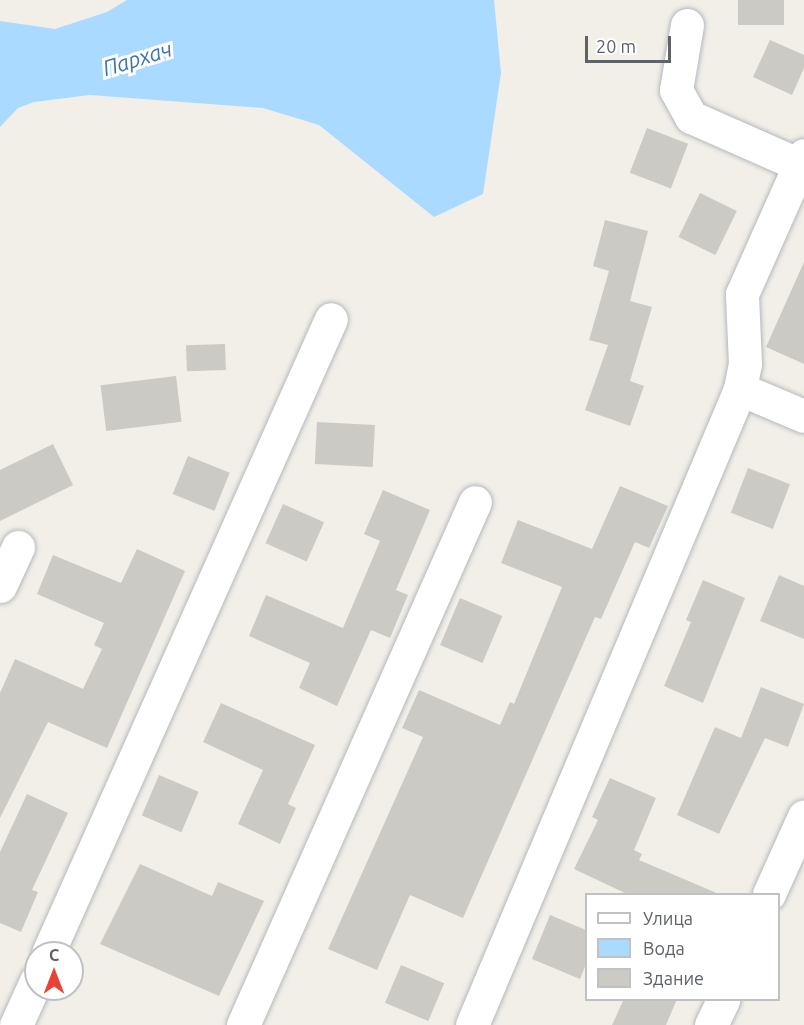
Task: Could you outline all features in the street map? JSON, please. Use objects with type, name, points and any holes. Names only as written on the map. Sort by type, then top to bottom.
[{"type":"street","points":[[472,1025],[740,389],[745,364],[742,294],[802,160],[691,117],[676,90],[687,25]]},
{"type":"street","points":[[53,941],[331,319]]},
{"type":"street","points":[[740,389],[804,416]]},
{"type":"street","points":[[243,1025],[475,502]]},
{"type":"street","points":[[0,586],[18,547]]},
{"type":"street","points":[[769,893],[804,816]]},
{"type":"street","points":[[16,1025],[27,1001]]},
{"type":"street","points":[[711,1025],[722,1001]]},
{"type":"water","name":"Пархач","points":[[127,0],[494,0],[501,73],[483,194],[434,217],[319,125],[263,108],[90,95],[34,102],[18,108],[0,127],[0,21],[55,29],[107,12]]},
{"type":"building","points":[[738,0],[784,0],[784,25],[738,25]]},
{"type":"building","points":[[770,40],[804,55],[804,68],[792,95],[753,77]]},
{"type":"building","points":[[647,128],[688,144],[671,189],[630,173]]},
{"type":"building","points":[[700,193],[737,211],[715,255],[679,237]]},
{"type":"building","points":[[605,220],[648,231],[630,301],[652,307],[630,381],[644,386],[630,426],[585,410],[608,345],[589,340],[609,271],[593,266]]},
{"type":"building","points":[[804,262],[804,364],[766,347]]},
{"type":"building","points":[[225,344],[226,370],[187,371],[186,345]]},
{"type":"building","points":[[176,376],[182,422],[106,431],[101,385]]},
{"type":"building","points":[[317,422],[375,425],[373,467],[315,464]]},
{"type":"building","points":[[53,444],[73,485],[0,521],[0,470]]},
{"type":"building","points":[[188,456],[230,473],[214,511],[173,494]]},
{"type":"building","points":[[748,468],[790,484],[773,529],[731,513]]},
{"type":"building","points":[[620,486],[668,506],[649,548],[635,542],[601,619],[595,617],[463,918],[410,895],[377,970],[328,949],[423,737],[402,728],[419,690],[500,725],[510,702],[514,704],[562,587],[501,563],[518,520],[592,549]]},
{"type":"building","points":[[383,490],[430,510],[396,590],[408,595],[390,638],[371,630],[337,706],[299,688],[310,663],[249,636],[266,595],[343,628],[380,541],[364,534]]},
{"type":"building","points":[[283,504],[324,522],[307,562],[266,543]]},
{"type":"building","points":[[137,549],[185,571],[107,748],[48,722],[0,818],[0,693],[15,659],[83,689],[102,649],[94,645],[104,623],[37,594],[53,555],[121,583]]},
{"type":"building","points":[[779,575],[804,586],[804,639],[760,621]]},
{"type":"building","points":[[703,580],[745,598],[703,703],[664,686],[691,622],[686,620]]},
{"type":"building","points":[[460,598],[502,616],[482,663],[440,645]]},
{"type":"building","points":[[761,687],[804,704],[788,747],[765,738],[719,834],[677,815],[715,727],[741,738]]},
{"type":"building","points":[[221,703],[315,745],[288,804],[296,808],[280,844],[238,824],[263,770],[203,742]]},
{"type":"building","points":[[159,775],[199,792],[181,832],[142,816]]},
{"type":"building","points":[[610,778],[656,798],[634,850],[642,854],[639,860],[717,893],[625,893],[574,869],[598,820],[592,817]]},
{"type":"building","points":[[27,794],[68,813],[32,890],[38,892],[21,932],[0,923],[0,852]]},
{"type":"building","points":[[140,864],[212,896],[218,882],[264,901],[219,996],[100,944]]},
{"type":"building","points":[[550,915],[585,930],[585,966],[580,979],[532,959]]},
{"type":"building","points":[[401,965],[444,983],[428,1021],[385,1003]]},
{"type":"building","points":[[623,1001],[676,1001],[666,1025],[612,1025]]}]
